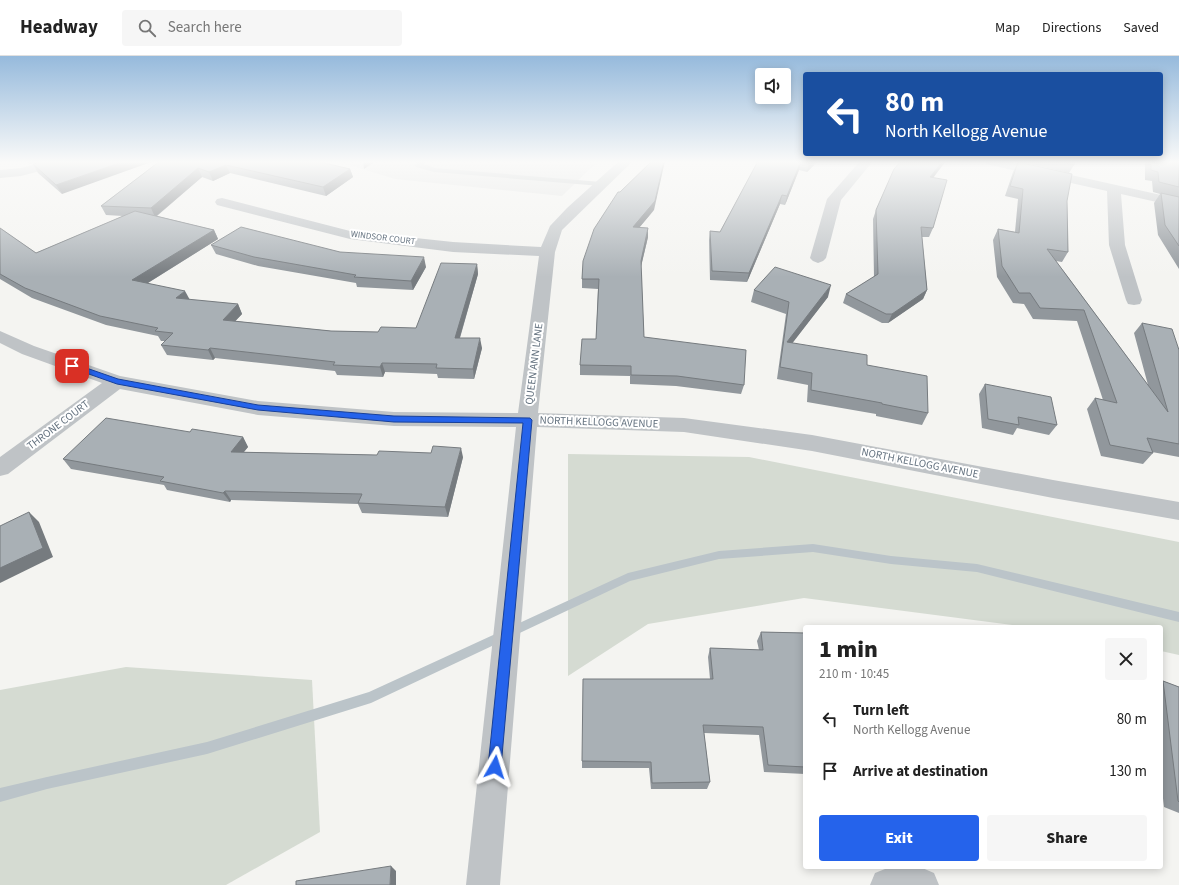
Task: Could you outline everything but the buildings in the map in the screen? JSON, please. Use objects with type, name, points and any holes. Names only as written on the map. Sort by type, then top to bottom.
[{"type":"street","name":"QUEEN ANN LANE","points":[[483,885],[528,420],[547,252],[556,229],[584,200]]},
{"type":"street","points":[[818,258],[834,200]]},
{"type":"street","points":[[1115,200],[1117,245],[1134,300]]},
{"type":"street","points":[[1162,200],[1179,203]]},
{"type":"street","name":"WINDSOR COURT","points":[[222,202],[350,235],[453,247],[547,252]]},
{"type":"street","name":"NORTH KELLOGG AVENUE","points":[[0,336],[28,350],[117,382],[258,408],[394,419],[528,420],[684,425],[812,442],[1053,489],[1179,511]]},
{"type":"street","name":"THRONE COURT","points":[[0,468],[117,382]]},
{"type":"street","points":[[887,885],[908,881],[922,885]]},
{"type":"shaded area","points":[[568,454],[749,457],[1179,542],[1179,655],[1163,651],[1163,625],[1013,625],[804,598],[648,624],[568,676]]},
{"type":"shaded area","points":[[126,667],[312,680],[320,832],[226,885],[0,885],[0,690]]},
{"type":"waterway","points":[[0,795],[47,783],[207,748],[371,697],[628,577],[719,555],[813,548],[891,560],[977,568],[1179,617]]},
{"type":"route","points":[[72,366],[117,382],[258,408],[394,419],[528,420],[495,767]]}]
